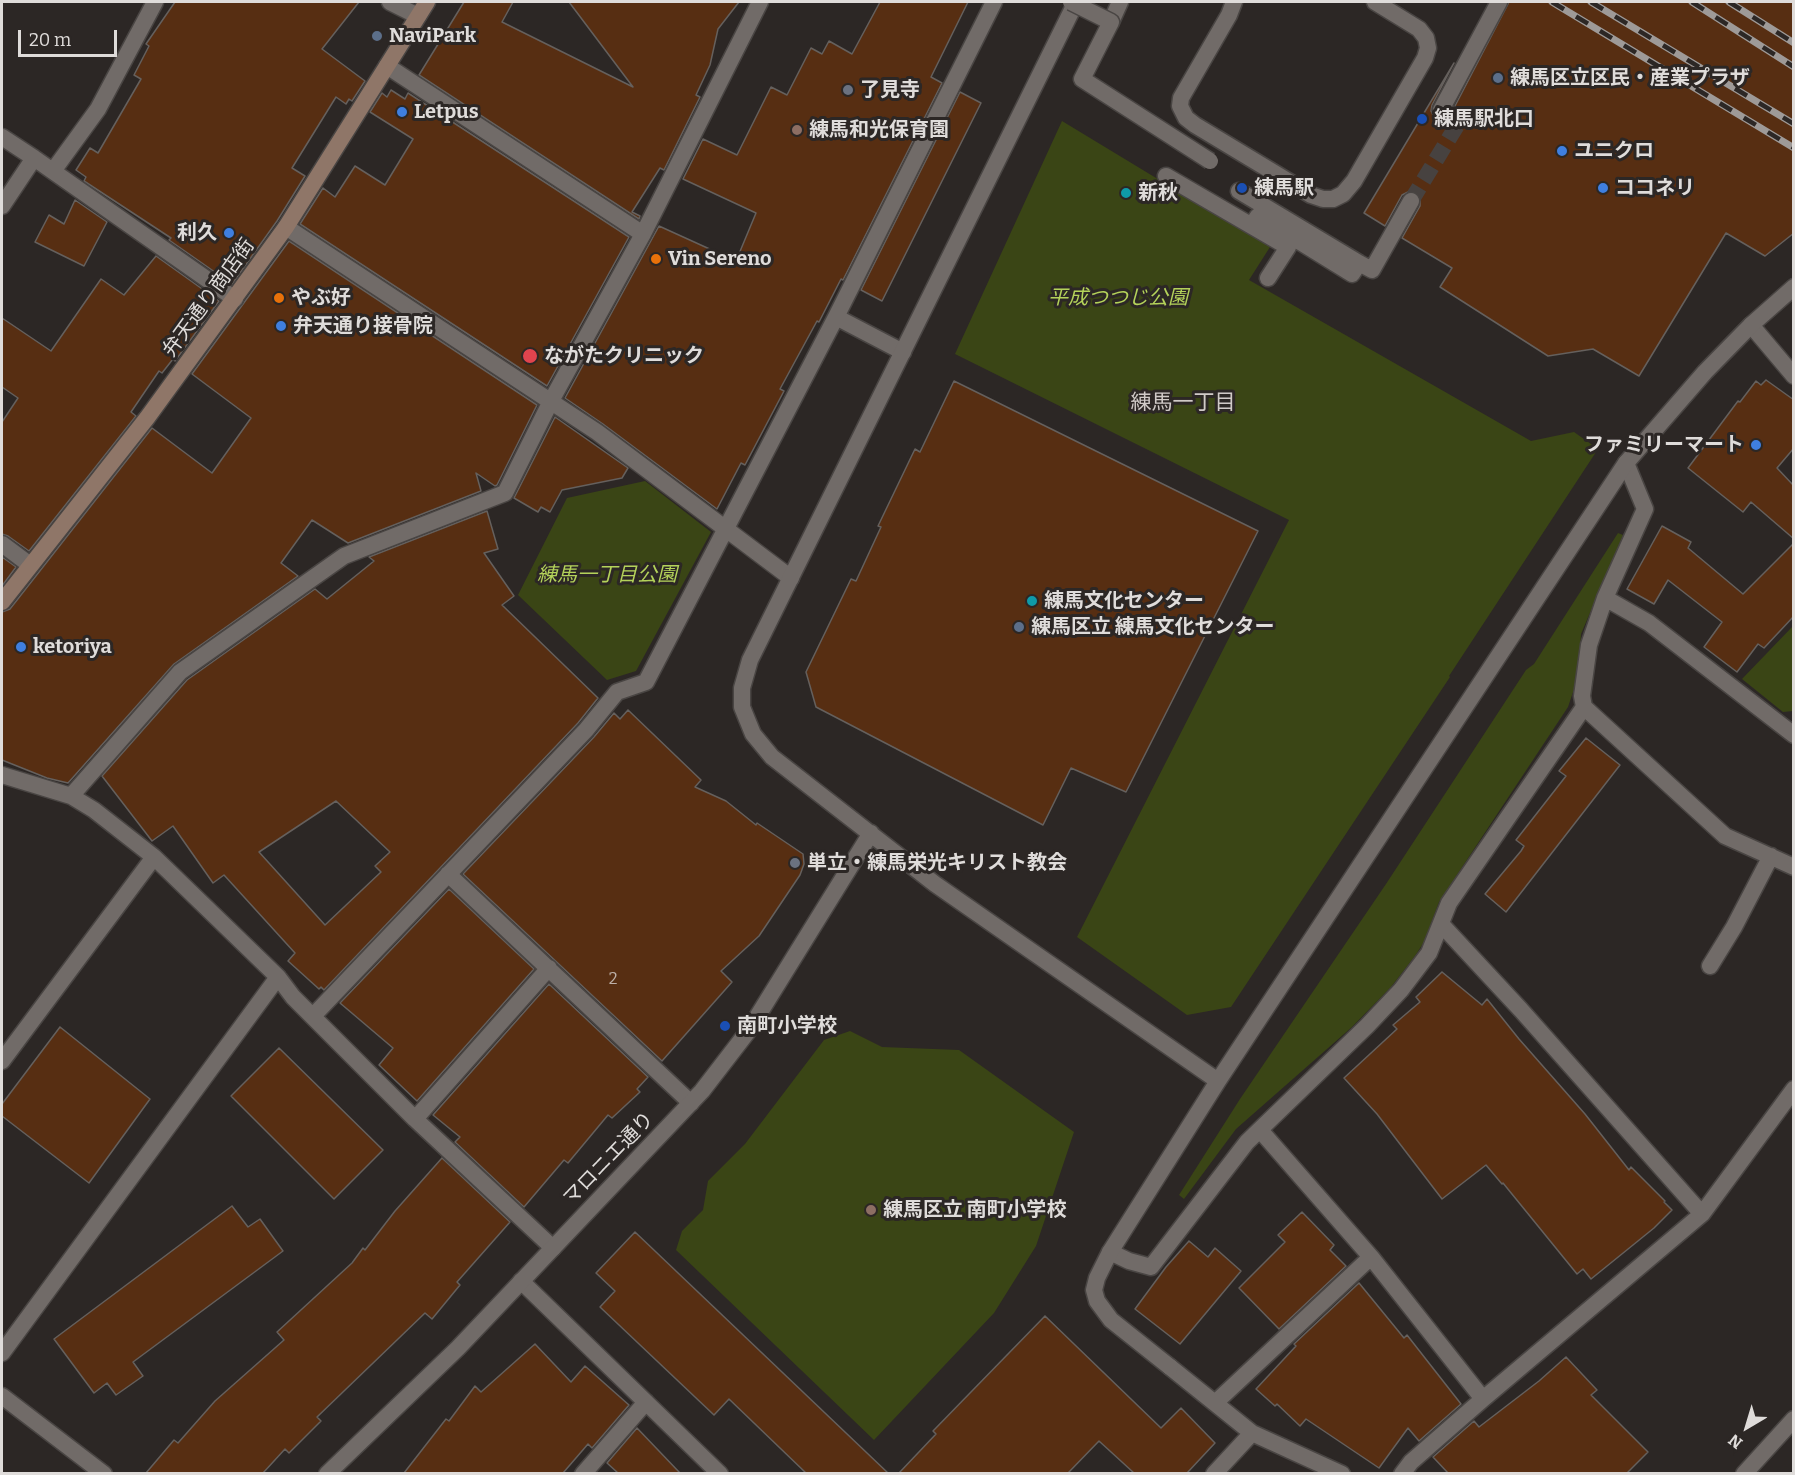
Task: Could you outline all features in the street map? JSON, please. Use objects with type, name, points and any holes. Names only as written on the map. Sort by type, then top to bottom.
[{"type":"main road","name":"弁天通り商店街","points":[[2,602],[147,418],[235,299],[286,227],[423,9]]},
{"type":"street","points":[[53,171],[98,109],[155,2]]},
{"type":"street","points":[[390,2],[423,9]]},
{"type":"street","points":[[71,796],[180,672],[344,556],[505,493],[551,401],[643,234],[760,2]]},
{"type":"street","points":[[313,1016],[586,730],[617,692],[646,682],[836,317],[994,2]]},
{"type":"street","points":[[1071,2],[1111,22]]},
{"type":"street","points":[[1076,2],[746,669],[742,688],[742,707],[753,734],[772,757],[935,884],[1218,1081]]},
{"type":"street","points":[[1120,2],[1082,79],[1210,161]]},
{"type":"street","points":[[1234,2],[1229,15],[1181,98],[1180,106],[1186,118],[1311,195],[1333,199],[1343,194],[1354,181],[1425,58],[1428,48],[1426,38],[1419,29],[1374,2]]},
{"type":"street","points":[[1455,118],[1441,110],[1504,3]]},
{"type":"street","points":[[387,66],[643,234]]},
{"type":"street","points":[[2,137],[235,299]]},
{"type":"street","points":[[2,206],[34,158]]},
{"type":"street","points":[[1166,176],[1288,247],[1268,278]]},
{"type":"street","points":[[1239,191],[1372,270],[1411,201]]},
{"type":"street","points":[[1252,225],[1258,216],[1352,274],[1359,263]]},
{"type":"street","points":[[286,227],[597,432],[791,578]]},
{"type":"street","points":[[1342,1473],[1252,1433],[1110,1320],[1097,1301],[1094,1290],[1097,1278],[1110,1252],[1218,1081],[1626,463],[1705,372],[1752,325],[1794,288]]},
{"type":"street","points":[[836,317],[903,352]]},
{"type":"street","points":[[1752,325],[1794,376]]},
{"type":"street","points":[[1626,463],[1645,509],[1605,598],[1589,645],[1582,696],[1584,707],[1725,836],[1794,867]]},
{"type":"street","points":[[2,544],[30,565]]},
{"type":"street","points":[[1605,598],[1649,623],[1793,732]]},
{"type":"street","points":[[1110,1252],[1151,1267],[1247,1142],[1346,1047],[1401,990],[1429,953],[1449,903],[1584,707]]},
{"type":"street","points":[[2,775],[71,796],[94,810],[154,857],[278,977],[293,997],[415,1119],[553,1248]]},
{"type":"street","name":"マロニエ通り","points":[[327,1473],[458,1348],[691,1103],[749,1030],[871,833]]},
{"type":"street","points":[[1710,966],[1734,927],[1771,856]]},
{"type":"street","points":[[2,1061],[154,857]]},
{"type":"street","points":[[448,874],[691,1103]]},
{"type":"street","points":[[1441,924],[1529,1019],[1702,1214]]},
{"type":"street","points":[[415,1119],[549,968]]},
{"type":"street","points":[[2,1353],[278,977]]},
{"type":"street","points":[[1402,1473],[1411,1462],[1483,1399],[1702,1214],[1794,1089]]},
{"type":"street","points":[[1260,1130],[1371,1257],[1483,1399]]},
{"type":"street","points":[[1215,1402],[1371,1257]]},
{"type":"street","points":[[521,1281],[720,1473]]},
{"type":"street","points":[[2,1398],[104,1473]]},
{"type":"street","points":[[583,1473],[646,1402]]},
{"type":"street","points":[[1744,1473],[1794,1419]]},
{"type":"street","points":[[1214,1473],[1252,1433]]},
{"type":"green space","name":"平成つつじ公園","points":[[1062,121],[1270,247],[1249,280],[1531,441],[1574,432],[1598,449],[1231,1007],[1187,1015],[1077,937],[1289,520],[955,354]]},
{"type":"green space","name":"練馬一丁目公園","points":[[645,481],[711,532],[636,671],[607,680],[518,595],[567,498]]},
{"type":"green space","points":[[1618,533],[1623,535],[1581,634],[1578,677],[1568,707],[1439,902],[1424,942],[1415,956],[1391,987],[1352,1027],[1236,1129],[1184,1199],[1179,1195],[1240,1099],[1386,884],[1526,670],[1534,664]]},
{"type":"green space","points":[[1793,626],[1793,711],[1783,712],[1742,679]]},
{"type":"green space","points":[[850,1031],[882,1047],[959,1050],[1074,1132],[1036,1246],[994,1313],[874,1440],[676,1250],[682,1231],[703,1210],[708,1181],[745,1144],[824,1040]]},
{"type":"building","points":[[175,2],[359,2],[322,49],[365,81],[352,101],[349,99],[346,104],[336,97],[292,168],[305,176],[277,221],[232,284],[169,240],[171,238],[84,181],[86,177],[76,170],[90,148],[98,153],[141,79],[134,75],[149,46],[146,44]]},
{"type":"building","points":[[464,2],[513,2],[502,22],[633,87],[569,2],[739,2],[718,29],[710,65],[696,95],[700,97],[664,170],[660,168],[632,212],[640,216],[639,219],[419,75]]},
{"type":"building","points":[[880,2],[968,2],[931,77],[942,83],[843,280],[841,279],[780,389],[784,391],[745,465],[741,463],[717,509],[565,398],[659,226],[736,261],[756,213],[683,179],[703,139],[737,155],[771,87],[787,95],[811,48],[822,54],[829,41],[852,54]]},
{"type":"building","name":"ココネリ","points":[[1509,2],[1794,2],[1794,233],[1765,256],[1726,233],[1639,376],[1593,349],[1548,356],[1440,287],[1452,268],[1402,238],[1420,206],[1420,196],[1417,192],[1410,191],[1402,195],[1385,226],[1364,213],[1454,63],[1431,111],[1435,119],[1450,127],[1456,128],[1464,124],[1464,113],[1455,106]]},
{"type":"building","points":[[391,90],[405,99],[408,93],[629,237],[547,386],[300,224],[323,188],[335,197],[355,166],[385,185],[413,139],[370,112],[382,93],[387,97]]},
{"type":"building","points":[[960,92],[981,103],[882,301],[861,290]]},
{"type":"building","points":[[75,200],[107,222],[84,266],[35,242],[49,215],[64,224]]},
{"type":"building","points":[[289,241],[537,405],[497,485],[495,486],[476,473],[481,491],[348,543],[312,520],[281,563],[298,576],[174,664],[68,783],[47,778],[2,760],[2,612],[10,609],[152,428],[212,473],[251,418],[192,374]]},
{"type":"building","points":[[156,256],[219,301],[175,361],[173,359],[162,373],[159,371],[131,412],[136,416],[29,551],[2,534],[2,422],[18,398],[2,387],[2,318],[51,351],[101,279],[124,295]]},
{"type":"building","points":[[1766,380],[1794,400],[1794,448],[1777,468],[1794,486],[1794,539],[1751,502],[1743,512],[1688,468],[1738,401],[1740,402],[1756,381],[1761,385]]},
{"type":"building","name":"練馬区立 練馬文化センター","points":[[954,381],[1258,531],[1126,792],[1071,768],[1043,825],[816,707],[806,672],[851,579],[856,581],[881,527],[878,526],[915,449],[920,452]]},
{"type":"building","points":[[555,417],[628,468],[622,478],[562,490],[550,512],[541,507],[538,512],[514,498]]},
{"type":"building","points":[[487,511],[498,549],[484,553],[514,596],[502,605],[598,698],[578,723],[324,990],[321,987],[319,989],[288,961],[295,953],[224,875],[213,883],[173,826],[152,841],[102,776],[187,680],[315,589],[327,599],[374,561],[369,557]],"holes":[[[336,801],[390,852],[375,866],[381,872],[325,925],[259,852]]]},
{"type":"building","points":[[1662,526],[1691,542],[1688,548],[1743,594],[1794,543],[1794,616],[1764,648],[1758,644],[1737,672],[1704,647],[1722,622],[1668,580],[1654,604],[1627,589]]},
{"type":"building","points":[[2,557],[16,567],[2,586]]},
{"type":"building","points":[[628,710],[701,780],[695,787],[726,801],[756,825],[757,823],[803,854],[804,864],[800,875],[759,936],[721,971],[732,982],[662,1061],[463,874],[594,737],[614,713],[620,719]]},
{"type":"building","points":[[1586,738],[1620,765],[1506,912],[1485,894],[1521,851],[1524,846],[1516,840],[1566,776],[1559,771]]},
{"type":"building","points":[[449,889],[534,969],[417,1101],[379,1065],[393,1048],[340,1003]]},
{"type":"building","points":[[1442,972],[1482,1005],[1487,999],[1585,1114],[1629,1170],[1631,1167],[1672,1210],[1654,1228],[1591,1279],[1583,1269],[1577,1274],[1486,1165],[1442,1199],[1377,1114],[1344,1078],[1397,1029],[1393,1025],[1420,1002],[1416,997]]},
{"type":"building","points":[[549,984],[648,1077],[637,1089],[640,1092],[612,1118],[608,1115],[568,1163],[564,1160],[524,1207],[455,1142],[460,1137],[433,1115]]},
{"type":"building","points":[[60,1027],[150,1099],[89,1183],[2,1116],[2,1104]]},
{"type":"building","points":[[279,1048],[383,1150],[334,1199],[231,1096]]},
{"type":"building","points":[[442,1158],[510,1222],[457,1282],[460,1285],[432,1319],[425,1313],[317,1417],[321,1421],[289,1453],[285,1449],[263,1473],[146,1473],[174,1440],[178,1443],[215,1401],[284,1340],[277,1332],[352,1263],[363,1248],[365,1250],[395,1211]]},
{"type":"building","points":[[232,1206],[248,1227],[260,1219],[283,1251],[133,1362],[143,1376],[116,1395],[107,1383],[94,1393],[54,1339]]},
{"type":"building","points":[[1302,1212],[1334,1245],[1330,1250],[1346,1266],[1279,1329],[1239,1288],[1285,1242],[1278,1235]]},
{"type":"building","points":[[635,1232],[888,1473],[806,1473],[729,1399],[714,1415],[600,1307],[615,1291],[596,1273]]},
{"type":"building","points":[[1189,1241],[1208,1257],[1215,1248],[1241,1271],[1180,1344],[1135,1309],[1166,1267]]},
{"type":"building","points":[[1359,1283],[1404,1338],[1407,1335],[1461,1404],[1419,1441],[1408,1428],[1379,1468],[1306,1419],[1300,1426],[1277,1404],[1275,1406],[1256,1389],[1296,1346],[1294,1344]]},
{"type":"building","points":[[1045,1316],[1161,1428],[1181,1408],[1215,1443],[1187,1473],[1134,1473],[1099,1441],[1068,1473],[899,1473],[936,1434],[933,1431]]},
{"type":"building","points":[[535,1344],[571,1382],[585,1366],[629,1405],[592,1448],[588,1444],[563,1473],[404,1473],[446,1419],[449,1421],[475,1386],[481,1392]]},
{"type":"building","points":[[1566,1357],[1597,1390],[1591,1395],[1648,1452],[1627,1473],[1448,1473],[1433,1457],[1474,1421],[1479,1427]]},
{"type":"building","points":[[637,1428],[680,1473],[618,1473],[607,1463]]},
{"type":"tunnel","points":[[1411,201],[1459,122],[1455,118]]},
{"type":"railway","points":[[1552,2],[1794,148]]},
{"type":"railway","points":[[1591,2],[1794,124]]},
{"type":"railway","points":[[1692,2],[1794,67]]},
{"type":"railway","points":[[1729,2],[1794,43]]},
{"type":"place","name":"NaviPark","points":[[377,36]]},
{"type":"place","name":"練馬区立区民・産業プラザ","points":[[1498,78]]},
{"type":"place","name":"了見寺","points":[[848,90]]},
{"type":"place","name":"Letpus","points":[[402,112]]},
{"type":"place","name":"練馬駅北口","points":[[1422,119]]},
{"type":"place","name":"練馬和光保育園","points":[[797,130]]},
{"type":"place","name":"ユニクロ","points":[[1562,151]]},
{"type":"place","name":"練馬駅","points":[[1242,188]]},
{"type":"place","name":"ココネリ","points":[[1603,188]]},
{"type":"place","name":"新秋","points":[[1126,193]]},
{"type":"place","name":"利久","points":[[229,233]]},
{"type":"place","name":"Vin Sereno","points":[[656,259]]},
{"type":"place","name":"やぶ好","points":[[279,298]]},
{"type":"place","name":"弁天通り接骨院","points":[[281,326]]},
{"type":"place","name":"ながたクリニック","points":[[530,356]]},
{"type":"place","name":"ファミリーマート","points":[[1756,445]]},
{"type":"place","name":"練馬文化センター","points":[[1032,601]]},
{"type":"place","name":"練馬区立 練馬文化センター","points":[[1019,627]]},
{"type":"place","name":"ketoriya","points":[[21,647]]},
{"type":"place","name":"単立・練馬栄光キリスト教会","points":[[795,863]]},
{"type":"place","name":"南町小学校","points":[[725,1026]]},
{"type":"place","name":"練馬区立 南町小学校","points":[[871,1210]]},
{"type":"district","name":"練馬一丁目","points":[[1183,403]]}]
